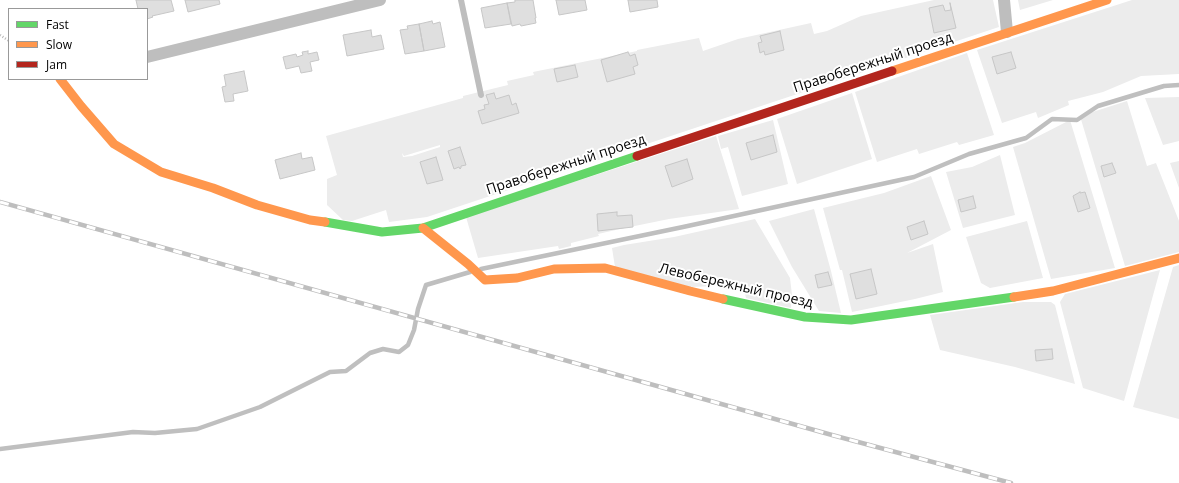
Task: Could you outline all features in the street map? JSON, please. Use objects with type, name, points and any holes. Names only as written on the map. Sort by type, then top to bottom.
[{"type":"street","points":[[148,57],[380,0]]},
{"type":"street","points":[[1004,0],[1007,32]]},
{"type":"street","name":"Правобережный проезд","points":[[61,80],[114,144],[161,172],[213,188],[257,205],[310,220],[382,232],[423,228],[1007,32],[1107,0]]},
{"type":"street","name":"Левобережный проезд","points":[[423,228],[485,280],[517,278],[554,269],[605,268],[690,292],[805,317],[851,320],[1053,291],[1179,258]]},
{"type":"lane","points":[[461,0],[481,95]]},
{"type":"path","points":[[0,34],[8,40]]},
{"type":"shaded area","points":[[934,0],[993,0],[999,27],[427,217],[389,222],[386,210],[352,221],[343,220],[327,205],[327,179],[337,175],[326,136],[463,98],[463,96],[508,85],[507,81],[534,75],[533,72],[699,38],[703,51],[738,39],[811,23],[814,34],[827,31],[861,16]],"holes":[[[440,145],[440,147],[412,156],[403,157],[402,153],[404,156]]]},
{"type":"shaded area","points":[[1018,0],[1053,0],[1020,10]]},
{"type":"shaded area","points":[[1132,0],[1179,0],[1179,74],[1141,76],[1103,92],[1068,101],[1069,105],[1038,118],[1036,112],[1002,123],[977,50]]},
{"type":"shaded area","points":[[967,53],[994,135],[959,145],[957,142],[919,154],[917,149],[877,162],[855,92]]},
{"type":"shaded area","points":[[852,93],[872,159],[797,184],[777,119]]},
{"type":"shaded area","points":[[1179,97],[1179,141],[1163,145],[1145,98]]},
{"type":"shaded area","points":[[1127,101],[1147,166],[1156,163],[1179,221],[1179,252],[1125,266],[1080,116]]},
{"type":"shaded area","points":[[773,120],[788,184],[742,196],[728,147],[721,149],[718,136]]},
{"type":"shaded area","points":[[1070,120],[1115,268],[1051,279],[1013,147],[1025,143]]},
{"type":"shaded area","points":[[716,136],[739,209],[669,219],[620,229],[598,234],[599,236],[571,243],[571,246],[559,249],[558,246],[478,258],[466,217]]},
{"type":"shaded area","points":[[1000,155],[1015,215],[963,228],[946,172],[972,167]]},
{"type":"shaded area","points":[[1179,161],[1179,188],[1170,163]]},
{"type":"shaded area","points":[[931,176],[951,230],[907,253],[933,244],[943,292],[852,312],[842,270],[840,270],[823,208],[884,193]]},
{"type":"shaded area","points":[[814,209],[841,313],[819,311],[792,267],[769,221]]},
{"type":"shaded area","points":[[755,219],[790,278],[792,295],[791,308],[746,298],[743,285],[690,287],[615,267],[612,248],[674,237]]},
{"type":"shaded area","points":[[1027,221],[1043,278],[990,288],[981,283],[966,237]]},
{"type":"shaded area","points":[[1179,265],[1179,419],[1133,407],[1173,267]]},
{"type":"shaded area","points":[[1160,270],[1124,401],[1083,388],[1060,302],[1065,294]]},
{"type":"shaded area","points":[[1023,302],[1051,302],[1055,305],[1075,384],[1015,367],[940,350],[930,315]]},
{"type":"building","points":[[136,0],[171,0],[174,11],[152,16],[153,17],[148,19],[148,8],[138,8]]},
{"type":"building","points":[[185,0],[219,0],[220,4],[188,12]]},
{"type":"building","points":[[515,0],[533,0],[536,23],[512,26],[507,3],[515,2]]},
{"type":"building","points":[[556,0],[585,0],[587,10],[559,15]]},
{"type":"building","points":[[628,0],[657,0],[658,7],[630,12]]},
{"type":"building","points":[[507,3],[511,24],[485,28],[481,8]]},
{"type":"building","points":[[950,3],[956,28],[934,33],[929,8],[943,5],[945,11],[951,10]]},
{"type":"building","points":[[432,21],[433,24],[440,22],[445,47],[424,51],[419,24]]},
{"type":"building","points":[[419,24],[424,51],[405,54],[400,30],[408,29],[407,26]]},
{"type":"building","points":[[371,30],[372,37],[381,35],[384,49],[347,56],[343,35]]},
{"type":"building","points":[[780,31],[784,50],[765,55],[764,51],[760,53],[758,43],[762,42],[760,36]]},
{"type":"building","points":[[308,51],[308,54],[317,52],[319,60],[310,62],[312,71],[301,73],[299,66],[286,69],[283,57],[296,54],[297,57],[303,55],[302,52]]},
{"type":"building","points":[[628,52],[630,56],[635,54],[638,65],[633,67],[635,74],[607,82],[601,60]]},
{"type":"building","points":[[1011,52],[1016,68],[997,74],[992,57]]},
{"type":"building","points":[[575,65],[578,77],[557,82],[554,69]]},
{"type":"building","points":[[244,71],[248,91],[233,94],[234,101],[225,102],[222,87],[226,86],[224,75]]},
{"type":"building","points":[[494,93],[496,99],[509,95],[512,105],[516,103],[519,113],[482,124],[478,111],[485,109],[484,105],[489,104],[486,95]]},
{"type":"building","points":[[773,135],[777,152],[751,160],[746,143]]},
{"type":"building","points":[[460,147],[466,165],[461,166],[460,169],[459,167],[454,169],[448,151]]},
{"type":"building","points":[[301,153],[302,159],[312,157],[315,170],[280,179],[275,160]]},
{"type":"building","points":[[436,157],[443,180],[427,184],[420,162]]},
{"type":"building","points":[[687,159],[693,179],[672,187],[665,166]]},
{"type":"building","points":[[1112,163],[1116,173],[1104,177],[1101,166]]},
{"type":"building","points":[[1080,192],[1085,192],[1090,208],[1078,212],[1073,196]]},
{"type":"building","points":[[973,196],[976,208],[961,212],[958,200]]},
{"type":"building","points":[[617,212],[617,216],[632,215],[633,227],[598,231],[597,214]]},
{"type":"building","points":[[924,221],[928,234],[911,240],[907,227]]},
{"type":"building","points":[[871,269],[877,294],[856,299],[850,274]]},
{"type":"building","points":[[828,272],[832,285],[818,288],[815,275]]},
{"type":"building","points":[[1052,349],[1053,359],[1036,361],[1035,350]]},
{"type":"waterway","points":[[481,269],[914,177],[969,154],[1026,138],[1052,119],[1077,120],[1098,106],[1164,86],[1179,85]]},
{"type":"waterway","points":[[0,449],[133,432],[155,433],[197,429],[260,407],[330,372],[346,371],[370,353],[383,349],[399,352],[408,345],[414,330],[418,309],[426,285],[470,272]]},
{"type":"railway","points":[[0,202],[832,435],[1011,483]]},
{"type":"traffic: fast","points":[[325,222],[382,232],[423,228],[637,156]]},
{"type":"traffic: fast","points":[[723,299],[805,317],[851,320],[1014,297]]},
{"type":"traffic: slow","points":[[892,71],[1107,0]]},
{"type":"traffic: slow","points":[[61,80],[114,144],[161,172],[213,188],[257,205],[310,220],[325,222]]},
{"type":"traffic: slow","points":[[423,228],[468,264],[485,280],[517,278],[554,269],[605,268],[723,299]]},
{"type":"traffic: slow","points":[[1014,297],[1053,291],[1179,258]]},
{"type":"traffic: jam","points":[[637,156],[892,71]]}]
